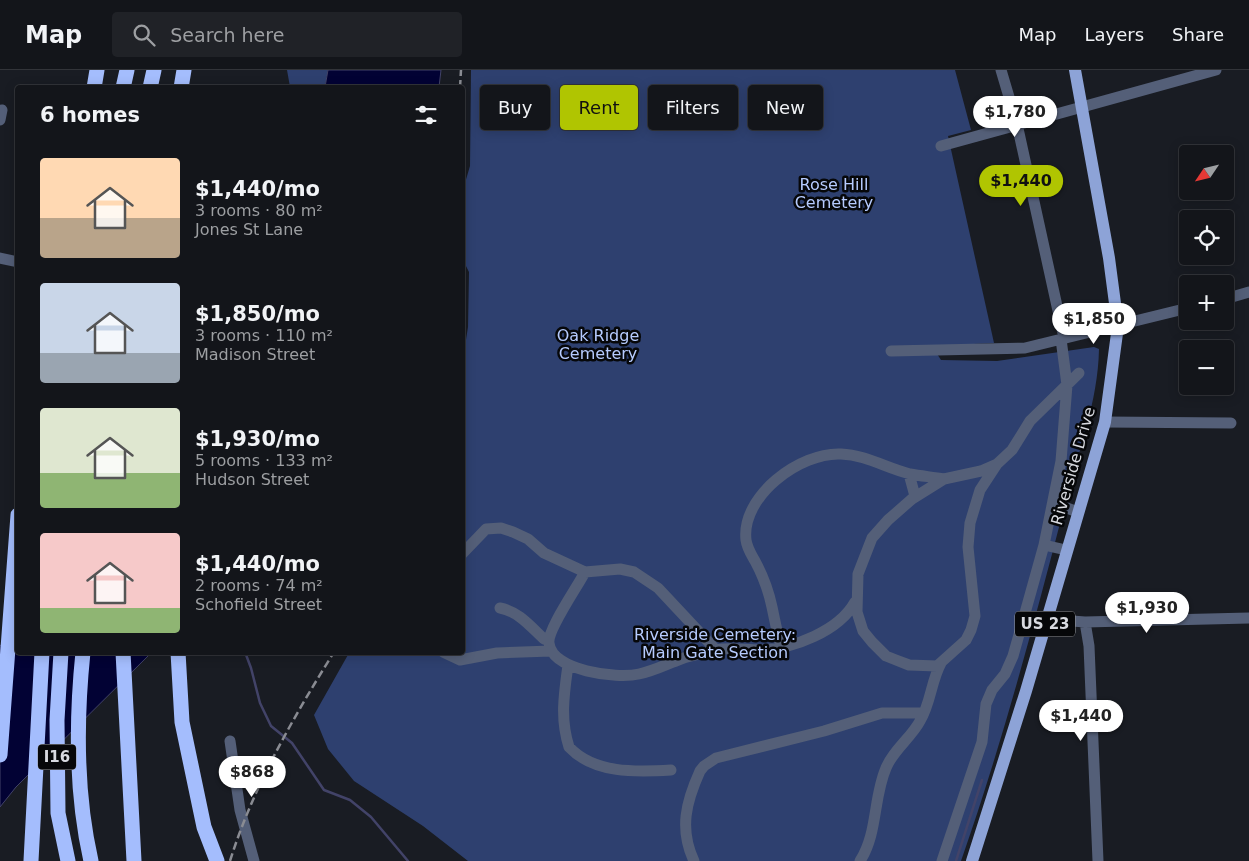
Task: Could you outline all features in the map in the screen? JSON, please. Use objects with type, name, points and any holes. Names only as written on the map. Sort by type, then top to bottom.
[{"type":"highway","points":[[94,85],[97,70]]},
{"type":"highway","points":[[124,85],[127,70]]},
{"type":"highway","points":[[151,85],[154,70]]},
{"type":"highway","points":[[182,85],[184,70]]},
{"type":"highway","points":[[0,754],[15,555]]},
{"type":"highway","points":[[30,861],[42,655]]},
{"type":"highway","name":"I16","points":[[61,655],[56,720],[58,814],[68,861]]},
{"type":"highway","points":[[83,655],[80,732],[82,804],[91,861]]},
{"type":"highway","points":[[122,655],[134,861]]},
{"type":"highway","points":[[178,655],[182,722],[204,826],[216,861]]},
{"type":"main road","name":"Riverside Drive","points":[[972,861],[1003,765],[1105,422],[1118,326],[1075,70]]},
{"type":"street","points":[[942,861],[982,742],[986,704],[1009,666],[1044,544],[1053,506],[1064,435],[1067,386],[1062,339],[1017,124],[1001,70]]},
{"type":"street","points":[[941,146],[1216,70]]},
{"type":"street","points":[[0,258],[15,261]]},
{"type":"street","points":[[1234,296],[1249,292]]},
{"type":"street","points":[[890,351],[1017,348],[1179,310]]},
{"type":"street","points":[[860,861],[869,842],[876,801],[886,767],[910,737],[931,699],[941,664],[966,640],[975,616],[968,547],[970,523],[980,490],[997,464],[1012,450],[1030,421],[1079,373]]},
{"type":"street","points":[[1105,422],[1231,423]]},
{"type":"street","points":[[782,648],[774,624],[772,607],[746,540],[747,524],[758,499],[783,474],[803,462],[839,454],[858,456],[909,474],[944,479]]},
{"type":"street","points":[[941,664],[932,666],[909,665],[886,656],[872,642],[861,625],[855,602],[858,574],[872,538],[888,520],[915,496],[944,479],[969,474],[997,464]]},
{"type":"street","points":[[909,474],[915,496]]},
{"type":"street","points":[[969,474],[980,490]]},
{"type":"street","points":[[1053,506],[1064,507],[1078,512]]},
{"type":"street","points":[[465,551],[486,529],[501,528],[528,539],[544,553],[585,572],[620,568],[634,572],[658,588],[716,650]]},
{"type":"street","points":[[1044,544],[1066,550]]},
{"type":"street","points":[[550,646],[552,629],[585,572]]},
{"type":"street","points":[[500,608],[509,610],[519,616],[544,639],[558,660],[568,665],[607,675],[636,675],[683,658],[716,650],[782,648],[815,634],[841,620],[855,602]]},
{"type":"street","points":[[1046,619],[1085,622],[1249,618]]},
{"type":"street","points":[[841,620],[852,620],[861,625]]},
{"type":"street","points":[[1085,622],[1089,646],[1098,861]]},
{"type":"street","points":[[449,655],[460,660],[550,646]]},
{"type":"street","points":[[568,665],[562,704],[568,747],[591,763],[609,768],[646,772],[670,770]]},
{"type":"street","points":[[694,861],[685,836],[685,815],[700,771],[716,758],[824,731],[882,713],[924,713]]},
{"type":"street","points":[[230,742],[240,810],[254,861]]},
{"type":"green space","points":[[287,70],[328,70],[325,85],[290,85]]},
{"type":"green space","name":"Riverside Cemetery: Main Gate Section","points":[[471,70],[955,70],[971,130],[948,136],[994,343],[932,346],[941,360],[997,361],[1094,347],[1099,349],[1098,369],[1091,408],[1017,684],[961,861],[468,861],[423,826],[354,781],[328,749],[314,715],[348,655],[465,655],[465,346],[468,327],[469,272],[465,264],[465,183],[470,166]]},
{"type":"shaded area","points":[[328,70],[441,70],[439,85],[325,85]]},
{"type":"shaded area","points":[[15,629],[15,655],[149,655],[16,787],[0,807],[0,646]]},
{"type":"waterway","points":[[246,655],[260,703],[271,726],[292,743],[324,790],[350,800],[371,817],[408,861]]},
{"type":"waterway","points":[[956,861],[982,780]]},
{"type":"railway","points":[[460,85],[461,70]]},
{"type":"railway","points":[[230,861],[239,833],[262,780],[304,702],[332,655]]},
{"type":"park label","name":"Rose Hill Cemetery","points":[[834,193]]},
{"type":"park label","name":"Oak Ridge Cemetery","points":[[598,344]]}]
